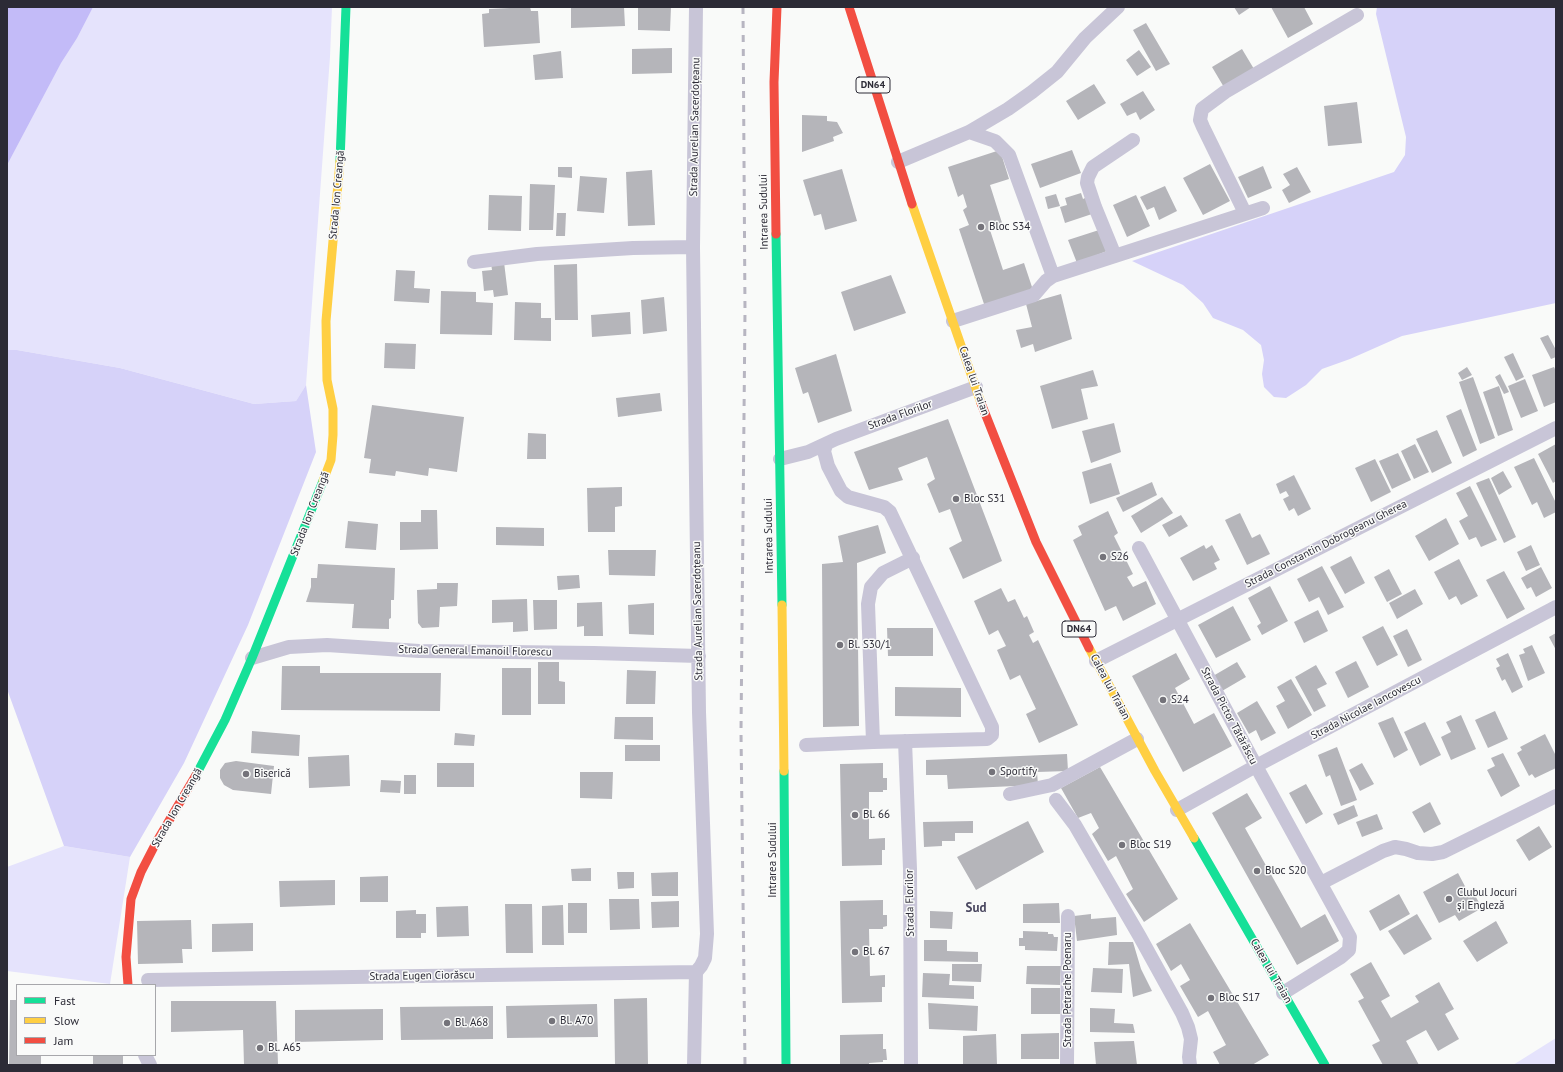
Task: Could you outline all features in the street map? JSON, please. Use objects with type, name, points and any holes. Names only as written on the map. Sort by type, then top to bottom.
[{"type":"street","name":"Strada Ion Creangă","points":[[128,984],[126,957],[131,899],[141,872],[226,720],[316,504],[331,460],[333,409],[327,380],[326,321],[342,151],[346,7]]},
{"type":"street","name":"Strada Aurelian Sacerdoțeanu","points":[[696,7],[693,247],[700,728],[707,934],[705,958],[696,972]]},
{"type":"street","name":"Intrarea Sudului","points":[[777,7],[774,90],[780,459],[786,1065]]},
{"type":"street","name":"Calea lui Traian","points":[[849,7],[898,162],[976,387],[1020,506],[1053,577],[1137,739],[1283,993],[1318,1063]]},
{"type":"street","points":[[898,162],[969,132],[1008,109],[1056,72],[1085,38],[1118,7]]},
{"type":"street","points":[[1245,213],[1200,120],[1202,109],[1225,92],[1358,15]]},
{"type":"street","points":[[969,132],[995,141],[1009,155],[1052,276]]},
{"type":"street","points":[[1115,256],[1087,183],[1088,177],[1093,168],[1132,140]]},
{"type":"street","points":[[953,322],[1034,295],[1052,276],[1263,208]]},
{"type":"street","points":[[474,262],[537,254],[633,248],[693,247]]},
{"type":"street","name":"Strada Florilor","points":[[780,459],[808,452],[836,439],[976,387]]},
{"type":"street","name":"Strada Constantin Dobrogeanu Gherea","points":[[1096,661],[1556,428]]},
{"type":"street","points":[[806,745],[987,739],[992,735],[992,727],[890,512],[884,506],[848,497],[841,491],[828,466],[824,451],[826,444]]},
{"type":"street","name":"Strada Pictor Tătărăscu","points":[[1139,548],[1350,937],[1349,950],[1341,957],[1283,993]]},
{"type":"street","points":[[873,742],[868,604],[871,587],[883,573],[913,558]]},
{"type":"street","name":"Strada Nicolae Iancovescu","points":[[1177,810],[1256,766],[1556,607]]},
{"type":"street","name":"Strada General Emanoil Florescu","points":[[252,658],[290,647],[327,645],[419,652],[594,653],[699,656]]},
{"type":"street","points":[[1010,794],[1052,785],[1137,739]]},
{"type":"street","name":"Strada Florilor","points":[[905,741],[910,869],[911,1065]]},
{"type":"street","points":[[1321,883],[1382,850],[1395,847],[1418,853],[1432,854],[1443,852],[1556,796]]},
{"type":"street","points":[[1056,800],[1075,825],[1140,937],[1182,1014],[1188,1027],[1190,1039],[1188,1057],[1190,1065]]},
{"type":"street","name":"Strada Petrache Poenaru","points":[[1067,1065],[1068,916]]},
{"type":"street","points":[[694,1065],[696,972]]},
{"type":"street","name":"Strada Eugen Ciorăscu","points":[[148,980],[696,972]]},
{"type":"street","points":[[146,1056],[150,1065]]},
{"type":"shaded area","points":[[7,7],[332,7],[330,57],[306,385],[296,401],[254,404],[120,368],[17,350],[7,350]]},
{"type":"shaded area","points":[[7,7],[93,7],[77,38],[61,63],[7,165]]},
{"type":"shaded area","points":[[1377,7],[1556,7],[1556,303],[1402,336],[1350,359],[1322,369],[1306,385],[1286,398],[1274,397],[1264,387],[1262,374],[1264,360],[1261,345],[1243,330],[1213,318],[1203,303],[1183,285],[1132,261],[1394,172],[1405,155],[1406,137],[1376,14]]},
{"type":"shaded area","points":[[7,350],[17,350],[120,368],[254,404],[296,401],[306,385],[316,452],[248,625],[184,763],[130,857],[64,846],[7,689]]},
{"type":"shaded area","points":[[64,846],[130,857],[110,984],[7,971],[7,867]]},
{"type":"shaded area","points":[[1556,1038],[1556,1065],[1513,1065]]},
{"type":"building","points":[[530,7],[531,11],[538,11],[540,43],[484,47],[482,14],[489,13],[489,9]]},
{"type":"building","points":[[571,7],[624,7],[625,26],[571,28]]},
{"type":"building","points":[[638,7],[671,7],[670,31],[638,30]]},
{"type":"building","points":[[1234,7],[1251,7],[1239,15]]},
{"type":"building","points":[[1271,7],[1304,7],[1313,24],[1288,38]]},
{"type":"building","points":[[1146,23],[1170,64],[1156,71],[1133,30]]},
{"type":"building","points":[[672,48],[672,73],[632,74],[632,49]]},
{"type":"building","points":[[1242,49],[1254,69],[1225,89],[1212,67]]},
{"type":"building","points":[[1139,50],[1151,67],[1137,76],[1126,60]]},
{"type":"building","points":[[561,51],[563,78],[535,80],[533,55]]},
{"type":"building","points":[[1094,84],[1106,103],[1078,120],[1066,101]]},
{"type":"building","points":[[1143,91],[1155,110],[1140,120],[1136,112],[1127,116],[1120,104]]},
{"type":"building","points":[[1357,102],[1362,143],[1328,146],[1324,106]]},
{"type":"building","points":[[802,115],[827,116],[827,121],[837,122],[843,133],[833,137],[834,141],[802,152]]},
{"type":"building","name":"Bloc S34","points":[[1000,150],[1009,179],[990,185],[1003,226],[990,230],[1003,270],[1024,263],[1033,290],[985,307],[959,229],[969,225],[963,210],[967,207],[963,194],[958,197],[948,167]]},
{"type":"building","points":[[1072,150],[1081,173],[1040,188],[1031,164]]},
{"type":"building","points":[[1210,164],[1230,201],[1203,215],[1183,178]]},
{"type":"building","points":[[1263,166],[1272,188],[1248,198],[1238,177]]},
{"type":"building","points":[[558,167],[572,167],[572,178],[558,177]]},
{"type":"building","points":[[1297,167],[1311,192],[1289,203],[1282,190],[1290,185],[1283,174]]},
{"type":"building","points":[[842,169],[857,221],[825,230],[821,214],[814,216],[803,180]]},
{"type":"building","points":[[652,170],[655,225],[628,226],[626,172]]},
{"type":"building","points":[[580,176],[607,178],[604,213],[577,211]]},
{"type":"building","points":[[530,184],[555,185],[553,230],[529,230]]},
{"type":"building","points":[[1165,186],[1177,211],[1159,220],[1154,207],[1147,210],[1140,197]]},
{"type":"building","points":[[1081,193],[1083,199],[1087,197],[1092,214],[1065,223],[1060,207],[1067,205],[1065,198]]},
{"type":"building","points":[[1056,194],[1060,206],[1048,209],[1045,197]]},
{"type":"building","points":[[489,195],[522,196],[521,231],[488,230]]},
{"type":"building","points":[[1136,195],[1150,226],[1127,237],[1113,205]]},
{"type":"building","points":[[557,213],[566,213],[565,236],[556,236]]},
{"type":"building","points":[[1099,230],[1107,251],[1077,263],[1068,240]]},
{"type":"building","points":[[504,262],[508,295],[494,297],[493,290],[484,291],[482,271],[492,270],[491,263]]},
{"type":"building","points":[[577,264],[578,320],[555,320],[554,265]]},
{"type":"building","points":[[396,270],[415,271],[414,288],[430,289],[429,303],[394,301]]},
{"type":"building","points":[[891,275],[906,313],[854,331],[841,292]]},
{"type":"building","points":[[441,291],[476,292],[476,302],[493,303],[492,335],[440,334]]},
{"type":"building","points":[[1061,294],[1072,339],[1035,352],[1033,344],[1021,348],[1016,330],[1032,327],[1026,304]]},
{"type":"building","points":[[664,297],[667,331],[643,334],[641,300]]},
{"type":"building","points":[[515,302],[541,303],[541,318],[551,318],[551,341],[514,340]]},
{"type":"building","points":[[630,312],[631,334],[592,337],[591,315]]},
{"type":"building","points":[[1548,335],[1556,350],[1556,357],[1551,359],[1540,338]]},
{"type":"building","points":[[385,343],[416,344],[415,369],[384,368]]},
{"type":"building","points":[[1513,353],[1524,377],[1516,381],[1504,357]]},
{"type":"building","points":[[836,354],[852,411],[818,423],[808,392],[803,394],[795,368]]},
{"type":"building","points":[[1467,367],[1472,375],[1462,380],[1458,373]]},
{"type":"building","points":[[1554,367],[1556,371],[1556,402],[1544,407],[1532,375]]},
{"type":"building","points":[[1093,370],[1098,386],[1081,389],[1088,419],[1052,429],[1040,386]]},
{"type":"building","points":[[1500,374],[1509,392],[1504,394],[1495,377]]},
{"type":"building","points":[[1473,377],[1495,438],[1480,444],[1459,382]]},
{"type":"building","points":[[1525,379],[1538,411],[1521,418],[1508,386]]},
{"type":"building","points":[[1499,386],[1513,430],[1498,436],[1483,392]]},
{"type":"building","points":[[660,393],[662,411],[618,417],[616,398]]},
{"type":"building","points":[[372,405],[464,417],[457,472],[429,468],[428,476],[396,471],[395,476],[369,473],[371,459],[364,458]]},
{"type":"building","points":[[1461,409],[1477,450],[1463,457],[1446,416]]},
{"type":"building","name":"Bloc S31","points":[[948,419],[1002,561],[963,579],[949,548],[962,541],[950,509],[939,513],[927,484],[935,479],[927,457],[898,468],[903,480],[869,490],[854,452]]},
{"type":"building","points":[[1114,423],[1121,452],[1091,463],[1082,431]]},
{"type":"building","points":[[1437,430],[1452,463],[1432,473],[1416,439]]},
{"type":"building","points":[[528,433],[546,434],[546,459],[527,459]]},
{"type":"building","points":[[1415,444],[1429,472],[1414,479],[1401,451]]},
{"type":"building","points":[[1556,444],[1556,481],[1553,483],[1538,454]]},
{"type":"building","points":[[1398,453],[1411,480],[1392,489],[1379,461]]},
{"type":"building","points":[[1534,458],[1556,503],[1556,512],[1544,518],[1537,502],[1532,505],[1514,467]]},
{"type":"building","points":[[1375,459],[1391,492],[1371,502],[1355,468]]},
{"type":"building","points":[[1111,463],[1120,494],[1090,504],[1082,472]]},
{"type":"building","points":[[1503,471],[1512,487],[1499,495],[1491,478]]},
{"type":"building","points":[[1294,475],[1311,509],[1298,516],[1294,508],[1289,511],[1283,499],[1289,496],[1286,491],[1280,494],[1276,484]]},
{"type":"building","points":[[1489,478],[1516,537],[1504,543],[1476,483]]},
{"type":"building","points":[[1152,482],[1157,495],[1123,512],[1116,498]]},
{"type":"building","points":[[1470,486],[1497,540],[1481,547],[1476,537],[1469,540],[1459,521],[1468,516],[1456,493]]},
{"type":"building","points":[[622,487],[622,506],[615,507],[615,532],[588,532],[587,488]]},
{"type":"building","points":[[1162,497],[1173,513],[1141,533],[1131,516]]},
{"type":"building","points":[[421,510],[437,510],[438,549],[400,550],[400,522],[421,522]]},
{"type":"building","name":"S26","points":[[1108,511],[1118,533],[1114,536],[1133,574],[1127,577],[1133,587],[1146,581],[1156,604],[1123,621],[1116,606],[1105,611],[1073,540],[1082,535],[1078,526]]},
{"type":"building","points":[[1240,513],[1252,538],[1260,534],[1270,554],[1247,565],[1225,520]]},
{"type":"building","points":[[1181,515],[1188,526],[1169,537],[1162,525]]},
{"type":"building","points":[[1446,518],[1459,544],[1429,561],[1415,536]]},
{"type":"building","points":[[348,521],[378,524],[376,550],[345,548]]},
{"type":"building","name":"Bl. S30/1","points":[[878,525],[886,553],[857,563],[859,726],[823,727],[822,564],[843,562],[838,536]]},
{"type":"building","points":[[496,527],[544,528],[544,546],[496,545]]},
{"type":"building","points":[[1204,545],[1206,549],[1212,545],[1220,560],[1214,563],[1217,569],[1193,581],[1180,558]]},
{"type":"building","points":[[1531,545],[1540,565],[1526,571],[1517,552]]},
{"type":"building","points":[[608,550],[656,550],[655,576],[609,575]]},
{"type":"building","points":[[1351,556],[1365,583],[1345,594],[1330,567]]},
{"type":"building","points":[[1459,559],[1478,596],[1461,605],[1456,596],[1449,600],[1434,572]]},
{"type":"building","points":[[318,564],[395,568],[394,600],[391,600],[391,618],[389,619],[389,629],[352,628],[354,604],[306,602],[311,587],[311,578],[317,578]]},
{"type":"building","points":[[1322,566],[1344,607],[1328,615],[1319,597],[1309,602],[1297,579]]},
{"type":"building","points":[[1541,567],[1552,588],[1536,597],[1531,587],[1527,589],[1521,578]]},
{"type":"building","points":[[1389,569],[1402,594],[1387,602],[1374,577]]},
{"type":"building","points":[[1504,571],[1525,609],[1507,619],[1486,580]]},
{"type":"building","points":[[579,575],[580,588],[558,590],[557,576]]},
{"type":"building","points":[[437,583],[458,583],[457,606],[440,607],[439,627],[422,628],[418,623],[417,590],[437,589]]},
{"type":"building","points":[[1270,586],[1288,621],[1262,635],[1257,626],[1261,623],[1248,598]]},
{"type":"building","points":[[1001,588],[1008,602],[1015,599],[1024,618],[1027,616],[1034,632],[1029,635],[1033,643],[1038,640],[1078,725],[1039,743],[1026,714],[1036,709],[1020,675],[1010,680],[997,650],[1006,646],[998,630],[989,635],[974,601]]},
{"type":"building","points":[[1415,589],[1423,604],[1397,619],[1389,603]]},
{"type":"building","points":[[527,599],[528,631],[513,632],[513,622],[492,623],[492,600]]},
{"type":"building","points":[[533,600],[557,600],[557,629],[534,630]]},
{"type":"building","points":[[602,602],[603,636],[584,636],[584,626],[577,627],[577,603]]},
{"type":"building","points":[[654,603],[654,635],[629,634],[628,605]]},
{"type":"building","points":[[1233,606],[1251,640],[1216,658],[1198,625]]},
{"type":"building","points":[[1318,610],[1328,631],[1304,643],[1294,622]]},
{"type":"building","points":[[1383,626],[1398,655],[1377,666],[1362,637]]},
{"type":"building","points":[[887,628],[933,628],[933,656],[888,656]]},
{"type":"building","points":[[1407,629],[1422,660],[1408,667],[1393,636]]},
{"type":"building","points":[[1556,633],[1556,650],[1549,637]]},
{"type":"building","points":[[1532,645],[1545,673],[1528,681],[1519,655],[1525,653],[1523,649]]},
{"type":"building","name":"S24","points":[[1176,653],[1190,679],[1175,688],[1194,724],[1214,713],[1232,746],[1183,772],[1132,676]]},
{"type":"building","points":[[1508,653],[1523,687],[1512,693],[1505,679],[1502,681],[1496,668],[1500,666],[1496,659]]},
{"type":"building","points":[[1356,661],[1369,687],[1348,698],[1335,672]]},
{"type":"building","points":[[538,662],[559,662],[559,681],[565,682],[565,704],[538,704]]},
{"type":"building","points":[[1237,662],[1246,677],[1222,691],[1213,676]]},
{"type":"building","points":[[1316,665],[1327,684],[1317,689],[1326,706],[1314,712],[1295,677]]},
{"type":"building","points":[[282,666],[320,666],[320,673],[441,673],[440,711],[281,710]]},
{"type":"building","points":[[502,668],[531,668],[531,715],[502,715]]},
{"type":"building","points":[[627,670],[656,671],[655,704],[626,704]]},
{"type":"building","points":[[1291,679],[1312,715],[1288,729],[1276,706],[1285,701],[1277,687]]},
{"type":"building","points":[[895,687],[961,688],[961,717],[895,716]]},
{"type":"building","points":[[1257,701],[1276,733],[1261,741],[1256,730],[1249,734],[1237,713]]},
{"type":"building","points":[[1495,711],[1508,739],[1488,748],[1475,720]]},
{"type":"building","points":[[1461,715],[1476,749],[1451,760],[1441,737],[1451,732],[1446,722]]},
{"type":"building","points":[[615,717],[653,717],[653,740],[614,739]]},
{"type":"building","points":[[1393,717],[1408,750],[1394,758],[1378,723]]},
{"type":"building","points":[[1425,722],[1441,755],[1420,766],[1404,732]]},
{"type":"building","points":[[252,731],[300,735],[299,756],[251,753]]},
{"type":"building","points":[[455,733],[475,735],[474,746],[454,745]]},
{"type":"building","points":[[1545,734],[1556,756],[1556,768],[1535,778],[1532,774],[1529,776],[1517,753],[1522,750],[1520,747]]},
{"type":"building","points":[[625,745],[660,745],[660,761],[625,761]]},
{"type":"building","points":[[1337,747],[1357,800],[1341,806],[1330,775],[1326,777],[1318,755]]},
{"type":"building","points":[[1503,753],[1520,786],[1501,797],[1487,770],[1495,766],[1491,758]]},
{"type":"building","points":[[1067,754],[1068,771],[1037,772],[1038,785],[948,789],[947,775],[926,775],[926,760]]},
{"type":"building","points":[[349,755],[350,786],[309,788],[308,757]]},
{"type":"building","name":"Biserică","points":[[236,761],[274,766],[271,794],[233,790],[224,785],[220,778],[220,770],[225,763]]},
{"type":"building","points":[[437,763],[474,763],[474,787],[437,787]]},
{"type":"building","name":"Bl. 66","points":[[883,763],[883,778],[887,778],[887,790],[883,790],[883,792],[869,792],[869,839],[885,838],[885,850],[882,850],[882,865],[842,866],[840,764]]},
{"type":"building","points":[[1362,763],[1374,784],[1360,791],[1349,770]]},
{"type":"building","name":"Bloc S19","points":[[1100,767],[1178,899],[1144,922],[1126,894],[1133,889],[1116,856],[1108,861],[1092,834],[1099,828],[1091,813],[1078,818],[1061,788]]},
{"type":"building","points":[[580,772],[613,772],[612,799],[580,798]]},
{"type":"building","points":[[404,775],[416,775],[416,794],[404,794]]},
{"type":"building","points":[[381,780],[401,781],[400,793],[380,792]]},
{"type":"building","points":[[1306,784],[1323,814],[1306,824],[1289,793]]},
{"type":"building","name":"Bloc S20","points":[[1247,793],[1262,818],[1245,828],[1301,928],[1325,914],[1339,941],[1297,965],[1212,813]]},
{"type":"building","points":[[1430,802],[1441,824],[1424,833],[1412,812]]},
{"type":"building","points":[[1354,805],[1358,816],[1338,825],[1333,814]]},
{"type":"building","points":[[1377,814],[1383,829],[1362,837],[1356,822]]},
{"type":"building","points":[[973,821],[973,833],[955,833],[955,841],[942,841],[942,846],[924,847],[923,822]]},
{"type":"building","points":[[1028,821],[1044,852],[976,890],[957,857]]},
{"type":"building","points":[[1539,826],[1552,847],[1529,861],[1516,840]]},
{"type":"building","points":[[591,868],[591,881],[572,881],[571,869]]},
{"type":"building","points":[[617,872],[634,872],[634,888],[618,889]]},
{"type":"building","points":[[678,872],[678,896],[652,896],[651,873]]},
{"type":"building","points":[[1458,873],[1468,892],[1472,890],[1482,908],[1459,921],[1455,915],[1439,923],[1423,892]]},
{"type":"building","points":[[388,876],[388,902],[360,902],[360,877]]},
{"type":"building","points":[[335,880],[335,905],[280,907],[279,881]]},
{"type":"building","points":[[1399,894],[1410,914],[1380,931],[1369,911]]},
{"type":"building","points":[[609,899],[639,899],[640,929],[610,930]]},
{"type":"building","name":"Bl. 67","points":[[883,900],[883,915],[887,915],[887,926],[883,927],[883,929],[869,929],[870,976],[885,975],[885,987],[882,987],[882,1002],[842,1003],[840,901]]},
{"type":"building","points":[[679,901],[679,927],[652,928],[651,902]]},
{"type":"building","points":[[568,903],[587,903],[587,933],[568,933]]},
{"type":"building","points":[[1059,903],[1060,923],[1023,923],[1023,904]]},
{"type":"building","points":[[505,904],[532,904],[533,953],[506,953]]},
{"type":"building","points":[[563,905],[564,945],[542,945],[542,906]]},
{"type":"building","points":[[468,906],[469,936],[437,937],[436,907]]},
{"type":"building","points":[[416,910],[416,914],[426,914],[426,933],[421,933],[421,938],[396,938],[396,911]]},
{"type":"building","points":[[930,911],[953,912],[952,929],[930,928]]},
{"type":"building","points":[[1091,914],[1091,919],[1116,917],[1117,935],[1077,941],[1074,916]]},
{"type":"building","points":[[1417,914],[1432,939],[1404,955],[1388,931]]},
{"type":"building","points":[[191,920],[192,949],[182,949],[183,963],[138,964],[137,921]]},
{"type":"building","points":[[1496,921],[1508,943],[1477,962],[1463,941]]},
{"type":"building","points":[[253,923],[253,951],[212,952],[212,924]]},
{"type":"building","name":"Bloc S17","points":[[1190,923],[1269,1055],[1252,1065],[1220,1065],[1213,1052],[1226,1045],[1208,1011],[1198,1017],[1180,986],[1190,980],[1181,964],[1171,971],[1156,944]]},
{"type":"building","points":[[1023,931],[1048,932],[1048,934],[1053,934],[1054,937],[1058,937],[1057,951],[1025,950],[1025,946],[1019,946],[1019,938],[1023,938]]},
{"type":"building","points":[[924,940],[947,940],[947,951],[978,952],[978,962],[924,961]]},
{"type":"building","points":[[1109,942],[1133,942],[1141,969],[1152,991],[1133,997],[1129,964],[1108,965]]},
{"type":"building","points":[[1371,962],[1390,996],[1381,1001],[1391,1018],[1419,1002],[1415,996],[1439,982],[1454,1009],[1445,1014],[1459,1039],[1438,1051],[1426,1030],[1406,1041],[1419,1065],[1383,1065],[1372,1045],[1380,1041],[1358,1001],[1364,998],[1350,974]]},
{"type":"building","points":[[952,964],[982,964],[981,982],[952,981]]},
{"type":"building","points":[[1027,966],[1061,966],[1060,985],[1026,984]]},
{"type":"building","points":[[1093,968],[1123,969],[1122,993],[1091,992]]},
{"type":"building","points":[[923,973],[950,974],[949,985],[974,986],[974,999],[922,997]]},
{"type":"building","points":[[1031,988],[1060,988],[1060,1014],[1031,1014]]},
{"type":"building","points":[[647,998],[648,1065],[615,1065],[614,999]]},
{"type":"building","points":[[10,1000],[16,1000],[16,1056],[41,1056],[41,1065],[9,1065]]},
{"type":"building","name":"Bl. A65","points":[[171,1001],[276,1001],[278,1065],[244,1065],[243,1030],[171,1032]]},
{"type":"building","points":[[928,1003],[978,1006],[977,1031],[929,1029]]},
{"type":"building","name":"Bl. A70","points":[[597,1004],[598,1037],[507,1038],[506,1006]]},
{"type":"building","name":"Bl. A68","points":[[493,1006],[493,1039],[401,1040],[400,1007]]},
{"type":"building","points":[[1090,1008],[1115,1009],[1114,1023],[1133,1024],[1135,1033],[1090,1032]]},
{"type":"building","points":[[383,1009],[383,1040],[295,1042],[295,1010]]},
{"type":"building","points":[[1059,1033],[1059,1059],[1021,1059],[1021,1034]]},
{"type":"building","points":[[883,1034],[883,1049],[886,1049],[887,1060],[883,1060],[883,1062],[869,1063],[869,1065],[840,1065],[840,1035]]},
{"type":"building","points":[[996,1034],[997,1065],[963,1065],[963,1036]]},
{"type":"building","points":[[1134,1041],[1137,1065],[1096,1065],[1094,1042]]},
{"type":"building","points":[[93,1056],[123,1056],[123,1065],[93,1065]]},
{"type":"railway","points":[[743,7],[745,311],[741,732],[745,1065]]},
{"type":"traffic: fast","points":[[340,161],[346,7]]},
{"type":"traffic: fast","points":[[776,234],[782,605]]},
{"type":"traffic: fast","points":[[196,775],[225,720],[252,658],[323,481]]},
{"type":"traffic: fast","points":[[784,771],[786,1065]]},
{"type":"traffic: fast","points":[[1194,838],[1325,1065]]},
{"type":"traffic: slow","points":[[323,481],[331,460],[333,435],[333,409],[327,380],[326,321],[340,161]]},
{"type":"traffic: slow","points":[[912,204],[981,403]]},
{"type":"traffic: slow","points":[[782,605],[784,771]]},
{"type":"traffic: slow","points":[[1089,648],[1155,771],[1194,838]]},
{"type":"traffic: jam","points":[[776,234],[774,82],[777,7]]},
{"type":"traffic: jam","points":[[849,7],[912,204]]},
{"type":"traffic: jam","points":[[981,403],[1036,542],[1089,648]]},
{"type":"traffic: jam","points":[[128,984],[126,957],[131,899],[141,872],[157,841],[196,775]]},
{"type":"place","name":"Bloc S34","points":[[981,227]]},
{"type":"place","name":"Bloc S31","points":[[956,499]]},
{"type":"place","name":"S26","points":[[1103,557]]},
{"type":"place","name":"Bl. S30/1","points":[[840,645]]},
{"type":"place","name":"S24","points":[[1163,700]]},
{"type":"place","name":"Sportify","points":[[992,772]]},
{"type":"place","name":"Biserică","points":[[246,774]]},
{"type":"place","name":"Bl. 66","points":[[855,815]]},
{"type":"place","name":"Bloc S19","points":[[1122,845]]},
{"type":"place","name":"Bloc S20","points":[[1257,871]]},
{"type":"place","name":"Clubul Jocuri și Engleză","points":[[1449,899]]},
{"type":"place","name":"Bl. 67","points":[[855,952]]},
{"type":"place","name":"Bloc S17","points":[[1211,998]]},
{"type":"place","name":"Bl. A70","points":[[552,1021]]},
{"type":"place","name":"Bl. A68","points":[[447,1023]]},
{"type":"place","name":"Bl. A65","points":[[260,1048]]},
{"type":"district","name":"Sud","points":[[976,908]]}]
